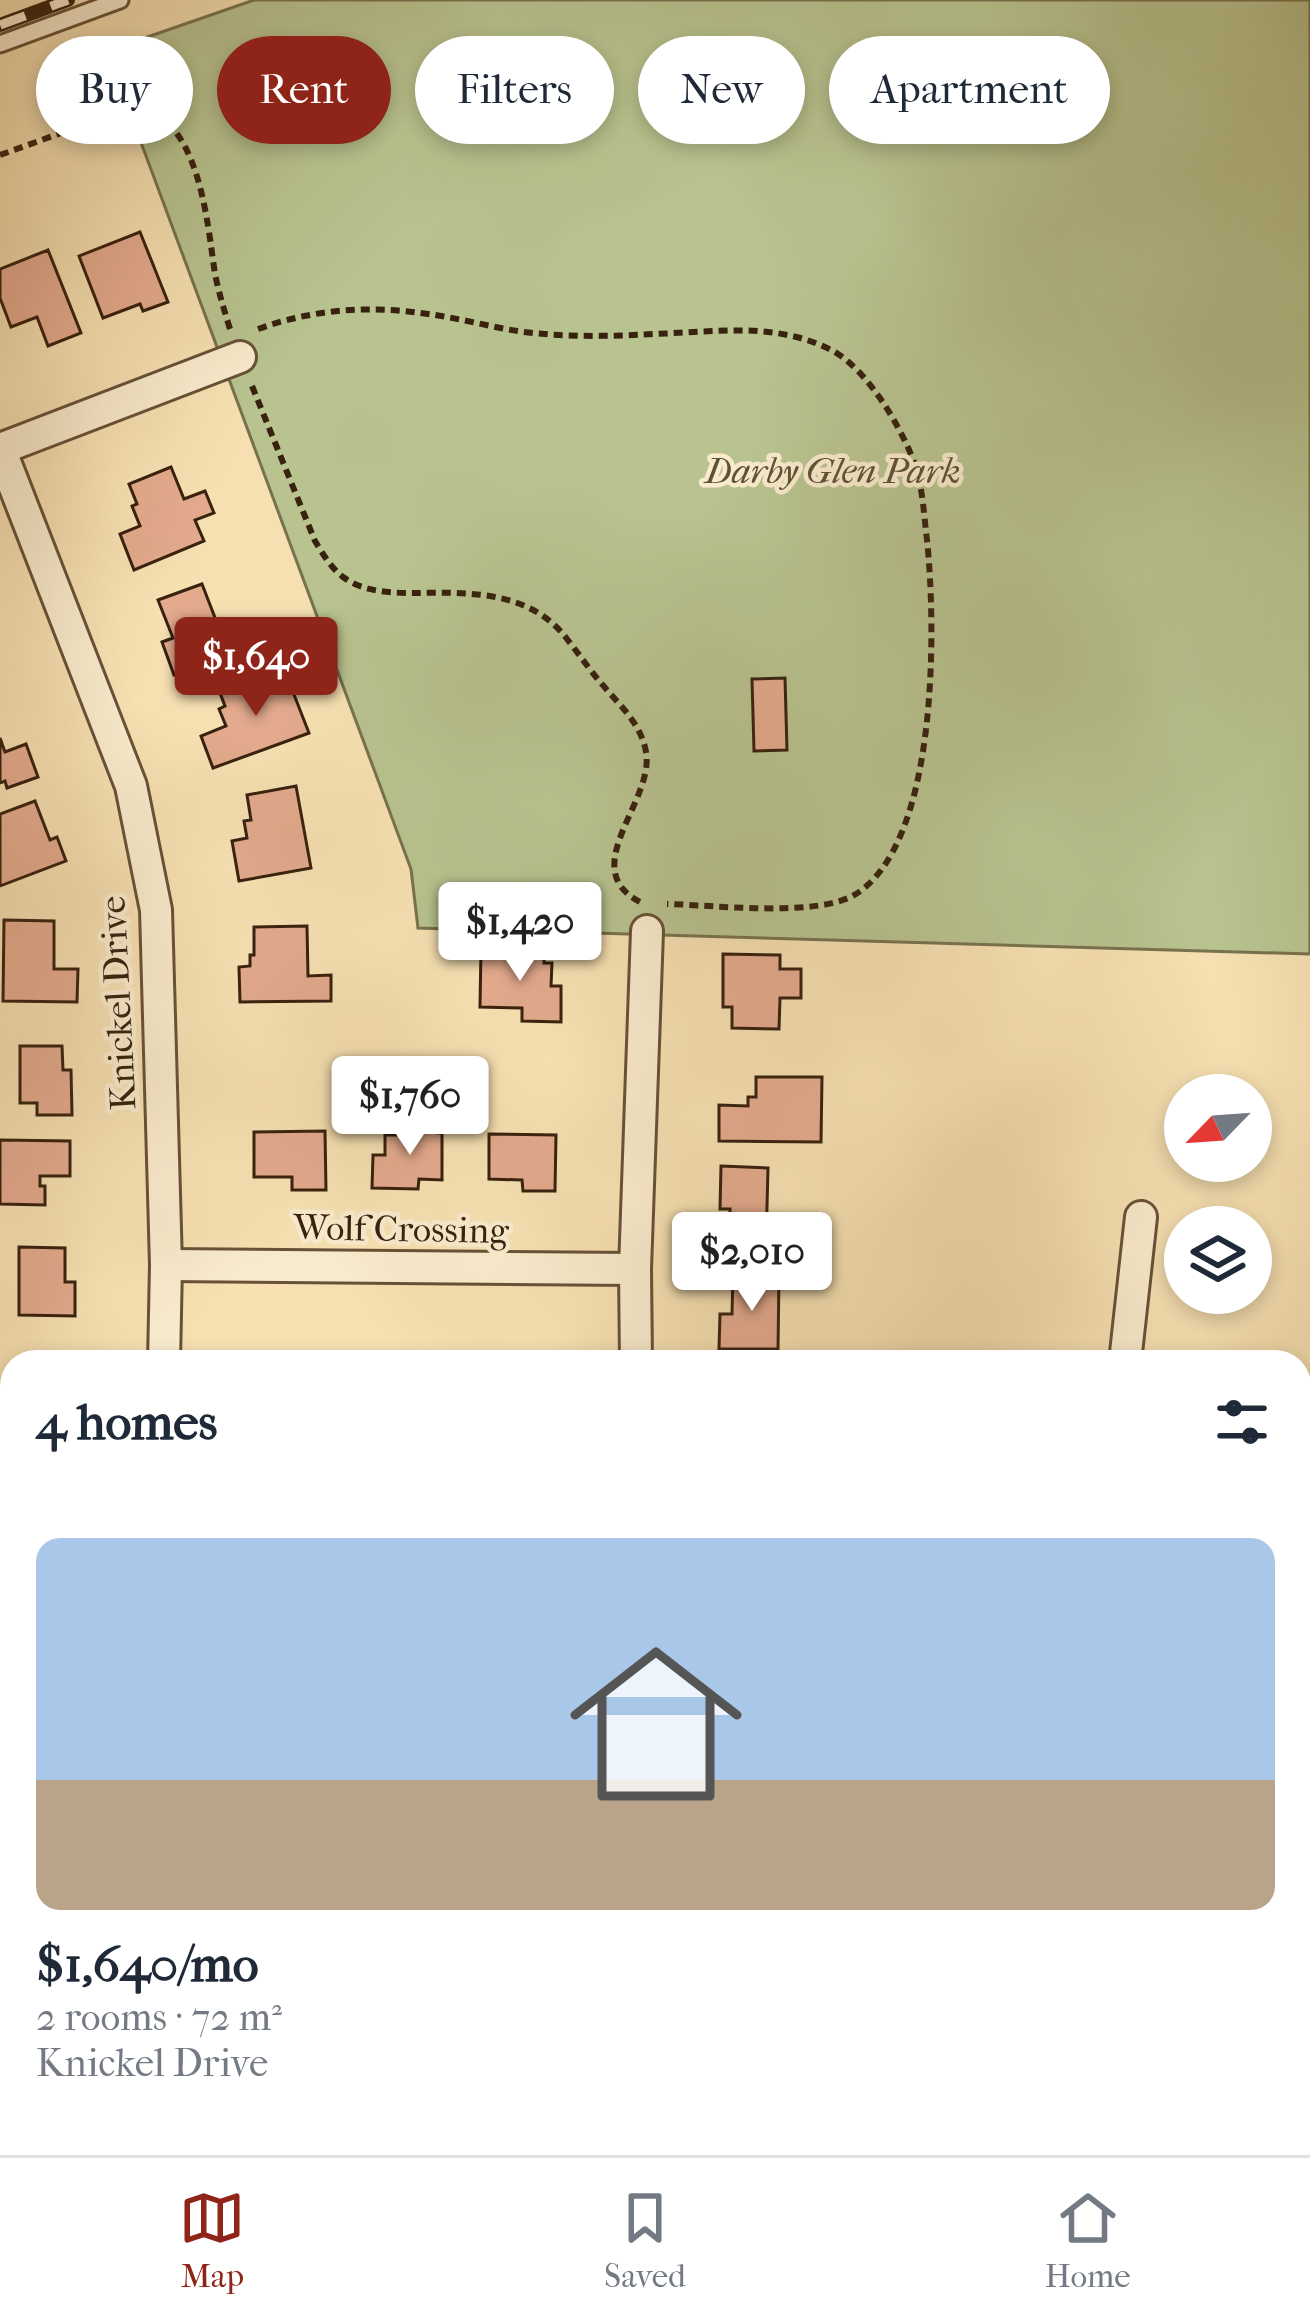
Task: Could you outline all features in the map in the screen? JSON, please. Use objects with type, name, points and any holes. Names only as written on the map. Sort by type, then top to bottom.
[{"type":"street","points":[[0,449],[237,347]]},
{"type":"street","name":"Knickel Drive","points":[[0,449],[131,785],[156,910],[164,1350]]},
{"type":"street","points":[[636,1350],[647,932]]},
{"type":"street","points":[[1126,1350],[1141,1217]]},
{"type":"street","name":"Wolf Crossing","points":[[166,1265],[635,1269]]},
{"type":"lane","points":[[0,44],[120,0]]},
{"type":"path","points":[[0,155],[136,106],[163,117],[195,172],[220,296],[237,347],[315,541],[328,562],[346,580],[368,589],[490,595],[521,603],[557,626],[628,712],[647,754],[646,776],[620,832],[615,866],[624,891],[644,903],[647,932]]},
{"type":"path","points":[[237,347],[284,320],[369,309],[427,313],[542,334],[639,335],[730,328],[785,333],[837,352],[876,394],[901,434],[918,475],[930,570],[930,702],[921,768],[895,846],[866,886],[832,904],[777,908],[666,904]]},
{"type":"green space","name":"Darby Glen Park","points":[[254,0],[1310,0],[1310,954],[418,928],[411,869],[142,144],[193,144],[193,36],[150,36]]},
{"type":"building","points":[[140,232],[168,302],[143,311],[140,304],[103,318],[79,256]]},
{"type":"building","points":[[48,250],[81,333],[48,346],[37,317],[11,327],[0,298],[0,269]]},
{"type":"building","points":[[171,467],[184,499],[205,491],[214,513],[195,520],[204,541],[134,570],[120,534],[140,526],[129,484]]},
{"type":"building","points":[[202,584],[229,654],[174,675],[162,642],[173,638],[158,600]]},
{"type":"building","points":[[284,669],[309,733],[213,768],[201,736],[226,726],[219,709],[225,706],[220,693]]},
{"type":"building","points":[[785,678],[787,750],[754,751],[752,679]]},
{"type":"building","points":[[0,738],[5,752],[26,744],[38,777],[7,788],[5,781],[0,783]]},
{"type":"building","points":[[296,786],[311,868],[239,881],[232,841],[247,838],[244,821],[251,820],[247,795]]},
{"type":"building","points":[[35,801],[50,840],[57,837],[66,861],[0,886],[0,814]]},
{"type":"building","points":[[4,920],[54,921],[54,969],[78,969],[77,1002],[3,1001]]},
{"type":"building","points":[[307,926],[308,976],[331,975],[331,1001],[240,1002],[239,967],[250,966],[254,927]]},
{"type":"building","points":[[481,949],[544,950],[544,963],[552,963],[551,986],[561,986],[561,1022],[522,1021],[522,1008],[480,1007]]},
{"type":"building","points":[[723,954],[780,955],[780,969],[801,969],[801,998],[780,998],[779,1029],[732,1028],[732,1007],[723,1007]]},
{"type":"building","points":[[20,1046],[62,1046],[63,1070],[71,1070],[72,1115],[37,1115],[37,1103],[20,1103]]},
{"type":"building","points":[[756,1077],[822,1077],[821,1142],[719,1141],[719,1105],[748,1106],[748,1097],[756,1097]]},
{"type":"building","points":[[415,1118],[438,1118],[442,1180],[419,1179],[418,1189],[372,1188],[373,1155],[385,1155],[385,1135],[414,1135]]},
{"type":"building","points":[[325,1131],[326,1190],[292,1190],[292,1177],[254,1177],[254,1132]]},
{"type":"building","points":[[489,1134],[556,1135],[555,1191],[523,1191],[522,1180],[489,1179]]},
{"type":"building","points":[[0,1140],[70,1141],[70,1176],[40,1176],[45,1205],[0,1204]]},
{"type":"building","points":[[721,1166],[768,1168],[766,1245],[729,1244],[730,1209],[720,1209]]},
{"type":"building","points":[[19,1247],[65,1248],[65,1282],[75,1282],[75,1316],[19,1315]]},
{"type":"building","points":[[733,1274],[779,1274],[778,1349],[719,1349],[720,1314],[732,1314]]},
{"type":"railway","points":[[0,25],[68,0]]}]
